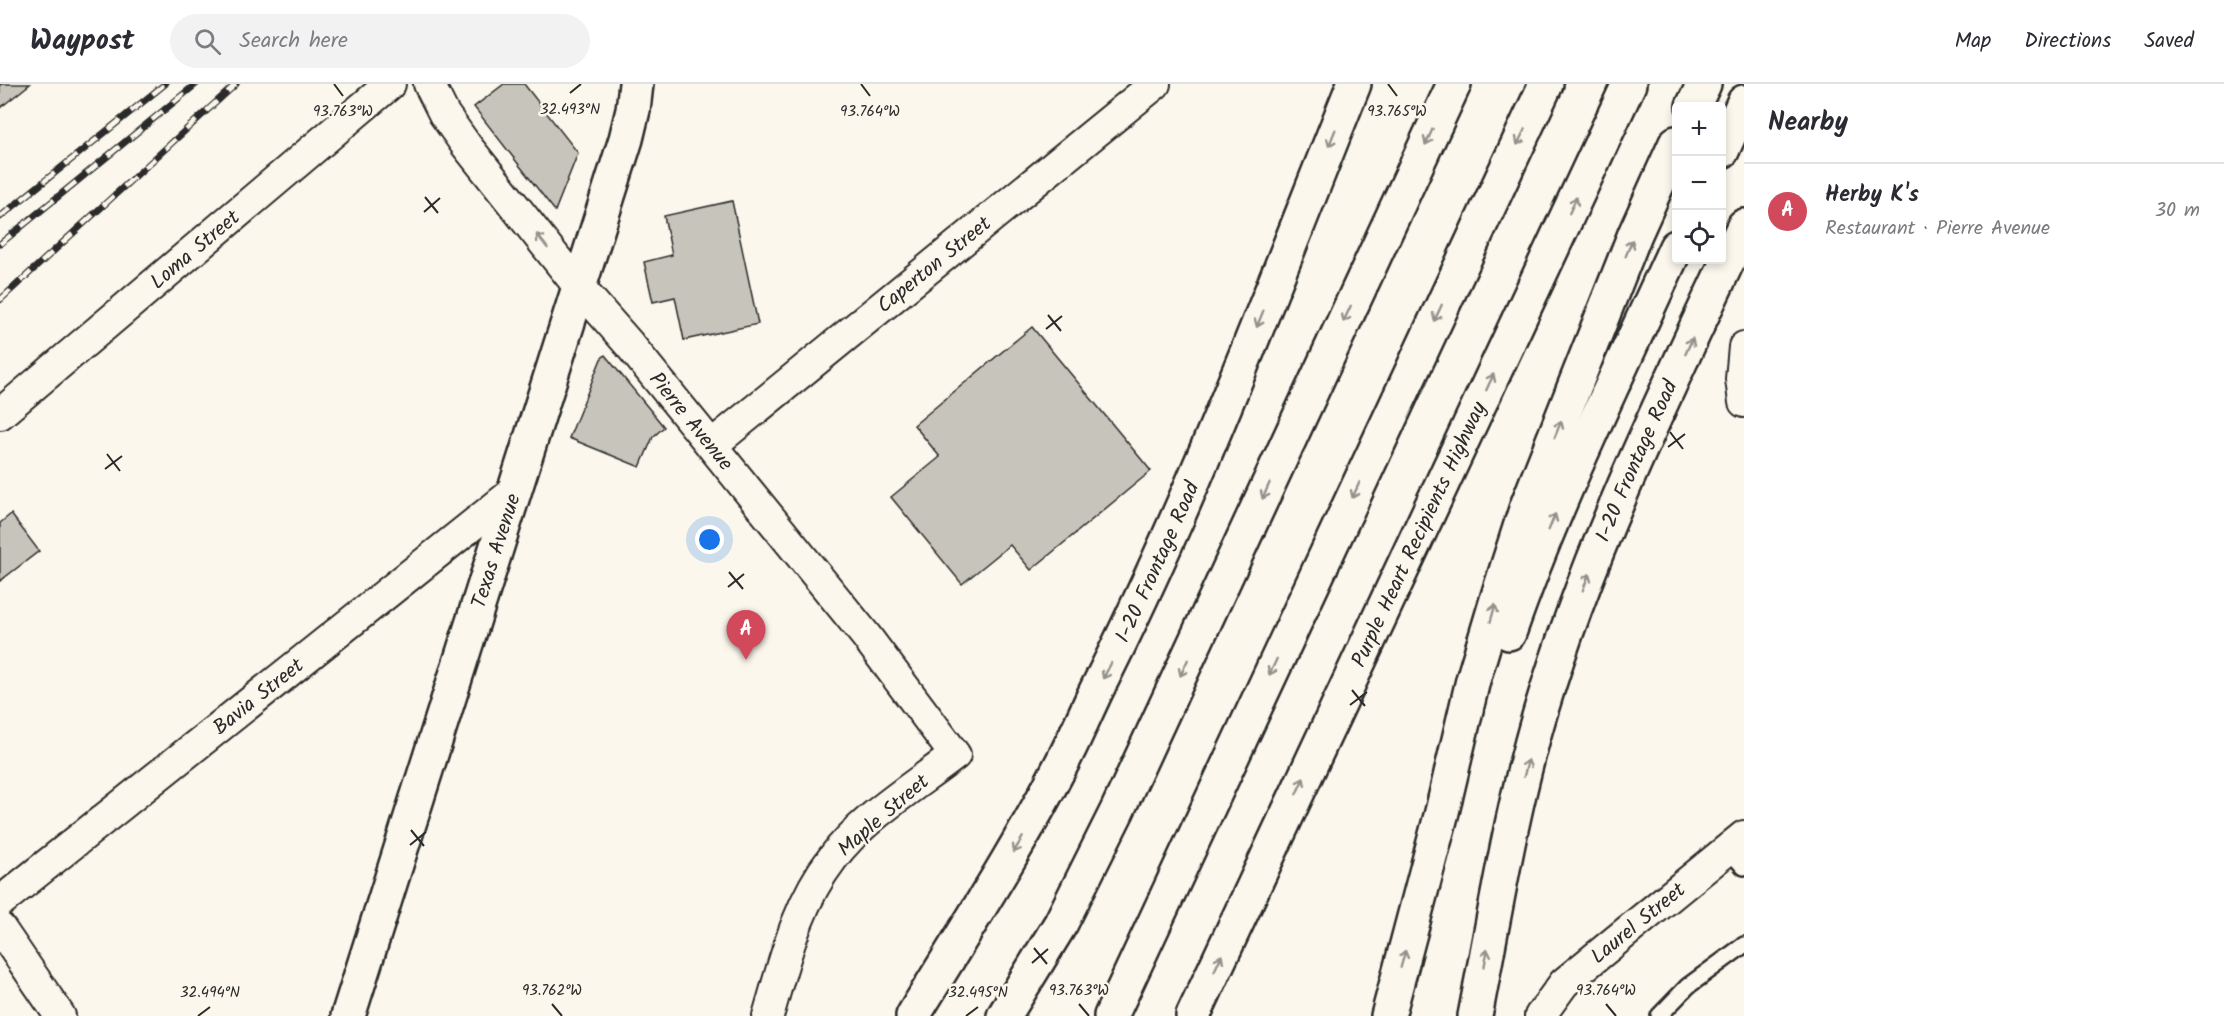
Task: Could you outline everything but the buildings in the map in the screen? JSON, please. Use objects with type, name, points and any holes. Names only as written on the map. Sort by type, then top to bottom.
[{"type":"main road","name":"Texas Avenue","points":[[348,1016],[626,139],[636,84]]},
{"type":"main road","name":"I-20 Frontage Road","points":[[913,1016],[1022,839],[1065,759],[1124,637],[1256,328],[1354,84]]},
{"type":"main road","points":[[1011,1008],[1061,923],[1117,811],[1454,84]]},
{"type":"main road","points":[[1111,1016],[1546,84]]},
{"type":"main road","name":"Purple Heart Recipients Highway","points":[[1193,1016],[1629,84]]},
{"type":"main road","points":[[1695,102],[1704,84]]},
{"type":"main road","points":[[1726,141],[1744,102]]},
{"type":"main road","points":[[1388,1016],[1442,812],[1473,680],[1498,593],[1527,506],[1635,234],[1672,154]]},
{"type":"main road","name":"I-20 Frontage Road","points":[[1475,1016],[1519,794],[1541,711],[1569,624],[1614,510],[1744,226]]},
{"type":"main road","points":[[1442,812],[1485,702],[1523,591],[1569,480],[1672,258]]},
{"type":"street","name":"Loma Street","points":[[0,414],[390,84]]},
{"type":"street","name":"Pierre Avenue","points":[[429,84],[444,114],[460,137],[579,287],[629,344],[866,636],[955,755]]},
{"type":"street","name":"Caperton Street","points":[[712,445],[1155,84]]},
{"type":"street","points":[[1744,347],[1740,380],[1744,402]]},
{"type":"street","name":"Bavia Street","points":[[0,902],[514,490]]},
{"type":"street","name":"Maple Street","points":[[768,1016],[802,909],[833,857],[875,816],[955,755]]},
{"type":"street","name":"Laurel Street","points":[[1540,1016],[1564,983],[1739,851]]},
{"type":"street","points":[[0,928],[60,1016]]},
{"type":"lane","points":[[1659,1016],[1688,986],[1744,945]]},
{"type":"railway","points":[[0,217],[165,84]]},
{"type":"railway","points":[[0,244],[196,84]]},
{"type":"railway","points":[[0,300],[236,84]]},
{"type":"place","name":"Herby K's","points":[[746,660]]}]
